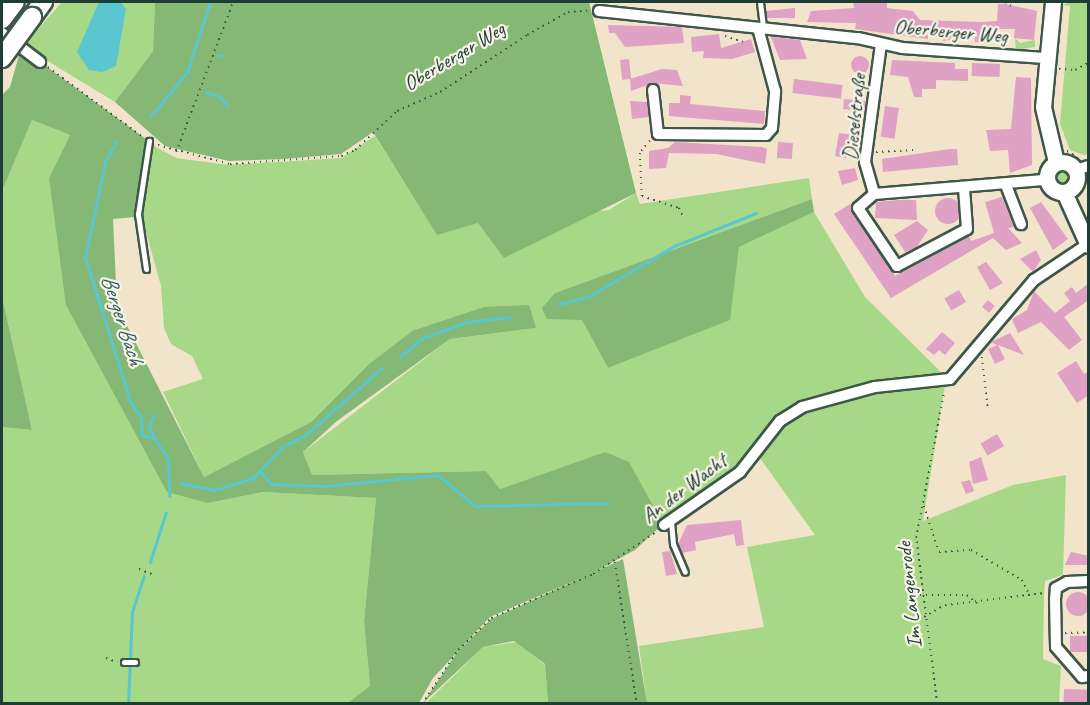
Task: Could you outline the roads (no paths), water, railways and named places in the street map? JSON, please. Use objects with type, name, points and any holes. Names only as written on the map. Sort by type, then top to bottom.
[{"type":"highway","points":[[2,19],[15,2]]},
{"type":"highway","points":[[2,58],[38,9]]},
{"type":"street","points":[[1046,180],[1056,162],[1044,119],[1053,2]]},
{"type":"street","name":"Oberberger Weg","points":[[599,11],[1050,63]]},
{"type":"street","points":[[653,90],[658,134],[766,135],[772,128],[775,91],[760,28]]},
{"type":"street","points":[[2,33],[40,62]]},
{"type":"street","name":"Dieselstraße","points":[[874,194],[866,152],[881,44]]},
{"type":"street","points":[[1046,180],[1055,191],[1064,192],[1075,185],[1082,168],[1056,162]]},
{"type":"street","points":[[964,188],[966,229],[897,266],[858,208],[874,194],[1046,180]]},
{"type":"street","points":[[1006,185],[1021,224]]},
{"type":"street","points":[[1064,192],[1088,244]]},
{"type":"street","name":"An der Wacht","points":[[668,522],[740,472],[780,421],[802,407],[875,387],[946,378],[981,344],[1034,280],[1088,244]]},
{"type":"street","points":[[1089,581],[1067,582],[1056,590],[1056,634],[1064,660],[1089,676]]},
{"type":"lane","points":[[760,2],[760,28]]},
{"type":"lane","points":[[146,269],[138,214],[149,141]]},
{"type":"lane","points":[[668,522],[673,544],[685,572]]},
{"type":"lane","points":[[124,662],[135,662]]},
{"type":"water","points":[[99,2],[121,2],[126,9],[116,66],[102,72],[89,70],[77,52]]},
{"type":"waterway","name":"Berger Bach","points":[[150,117],[187,72],[210,2]]},
{"type":"waterway","points":[[217,56],[222,56]]},
{"type":"waterway","points":[[205,92],[219,96],[227,105]]},
{"type":"waterway","name":"Berger Bach","points":[[117,141],[106,159],[85,257],[130,401],[141,418],[142,435],[154,438],[168,459],[169,496]]},
{"type":"waterway","points":[[559,304],[588,297],[674,246],[756,213]]},
{"type":"waterway","points":[[400,357],[421,339],[466,322],[510,317]]},
{"type":"waterway","points":[[181,483],[214,490],[253,478],[283,446],[304,436],[382,368]]},
{"type":"waterway","points":[[154,415],[149,427],[154,438]]},
{"type":"waterway","points":[[261,472],[271,484],[325,486],[438,475],[475,506],[608,503]]},
{"type":"waterway","name":"Berger Bach","points":[[150,562],[166,512]]},
{"type":"waterway","name":"Berger Bach","points":[[128,704],[132,612],[144,576]]}]
